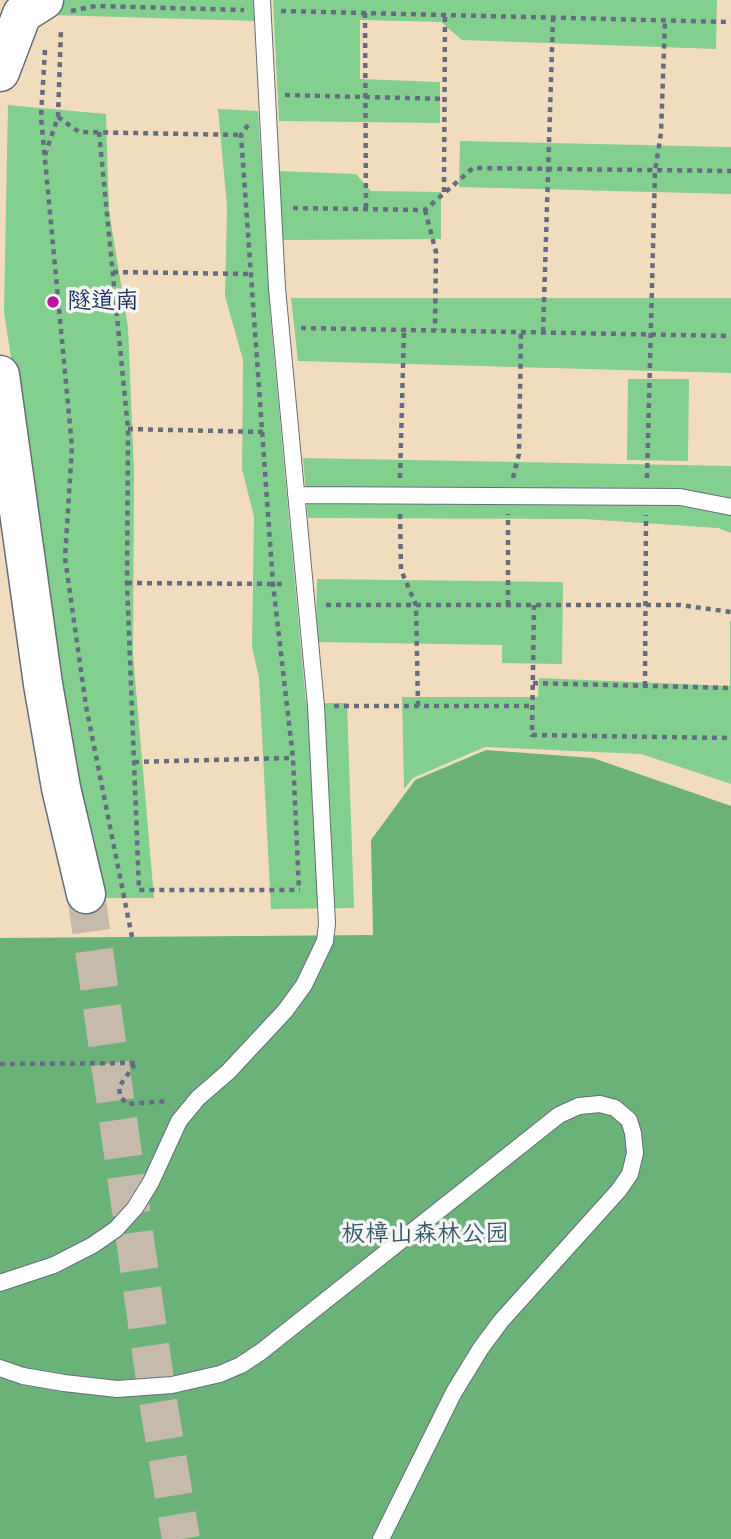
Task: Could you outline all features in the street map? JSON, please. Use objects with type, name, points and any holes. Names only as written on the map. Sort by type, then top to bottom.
[{"type":"main road","points":[[0,72],[22,14],[57,14]]},
{"type":"main road","points":[[0,375],[43,684],[61,788],[86,894]]},
{"type":"lane","points":[[0,1283],[54,1265],[93,1245],[116,1229],[135,1208],[151,1182],[179,1121],[198,1098],[228,1072],[285,1011],[304,985],[325,940],[326,890],[316,706],[276,275],[262,5]]},
{"type":"lane","points":[[296,495],[680,497],[731,507]]},
{"type":"lane","points":[[0,1368],[23,1376],[117,1389],[172,1385],[220,1374],[262,1352],[559,1115],[579,1106],[600,1104],[615,1108],[629,1120],[633,1133],[635,1153],[630,1174],[619,1190],[500,1321],[481,1348],[454,1392],[381,1539]]},
{"type":"path","points":[[44,157],[58,117],[57,14],[74,10],[96,6],[262,5],[365,13],[731,22]]},
{"type":"path","points":[[365,13],[366,209]]},
{"type":"path","points":[[444,193],[445,15]]},
{"type":"path","points":[[544,332],[553,18]]},
{"type":"path","points":[[645,686],[646,497],[656,171],[662,133],[665,20]]},
{"type":"path","points":[[45,44],[41,117],[72,447],[65,558],[86,706],[132,937]]},
{"type":"path","points":[[299,890],[293,758],[273,584],[241,135],[267,94],[445,99]]},
{"type":"path","points":[[58,117],[79,132],[269,136]]},
{"type":"path","points":[[99,132],[128,429],[127,583],[139,890],[326,890]]},
{"type":"path","points":[[273,208],[425,210],[473,168],[731,171]]},
{"type":"path","points":[[425,210],[436,252],[436,330]]},
{"type":"path","points":[[113,272],[276,275]]},
{"type":"path","points":[[255,327],[731,336]]},
{"type":"path","points":[[508,604],[508,496],[519,454],[521,332]]},
{"type":"path","points":[[128,429],[290,432]]},
{"type":"path","points":[[127,583],[305,584]]},
{"type":"path","points":[[306,605],[680,605],[731,612]]},
{"type":"path","points":[[534,605],[533,735],[731,738]]},
{"type":"path","points":[[533,683],[731,688]]},
{"type":"path","points":[[287,707],[533,706]]},
{"type":"path","points":[[134,762],[319,758]]},
{"type":"path","points":[[0,1065],[135,1063],[120,1087],[120,1096],[127,1104],[198,1098]]},
{"type":"green space","points":[[52,0],[257,0],[257,21],[51,15]]},
{"type":"green space","points":[[273,0],[717,0],[716,49],[462,40],[441,22],[360,20],[360,79],[440,82],[440,123],[279,121]]},
{"type":"green space","points":[[8,105],[106,114],[109,211],[128,327],[134,472],[133,655],[154,898],[94,898],[4,312]]},
{"type":"green space","points":[[218,109],[258,111],[271,323],[306,703],[347,703],[354,908],[271,909],[259,678],[252,647],[254,517],[242,469],[243,360],[225,296],[227,206]]},
{"type":"green space","points":[[460,141],[731,147],[731,194],[459,187]]},
{"type":"green space","points":[[277,171],[356,174],[371,191],[441,192],[441,239],[279,240]]},
{"type":"green space","points":[[291,298],[731,298],[731,373],[298,361]]},
{"type":"green space","points":[[628,379],[689,379],[688,461],[627,460]]},
{"type":"green space","points":[[303,458],[731,466],[731,533],[718,528],[584,519],[308,518]]},
{"type":"green space","points":[[317,579],[563,582],[562,664],[502,663],[502,645],[316,642]]},
{"type":"green space","points":[[730,621],[731,784],[641,754],[485,747],[413,778],[404,789],[402,697],[538,697],[539,678],[730,686]]},
{"type":"green space","name":"板樟山森林公园","points":[[486,750],[593,758],[731,806],[731,1539],[0,1539],[0,938],[373,935],[371,840],[415,780]]},
{"type":"tunnel","points":[[86,894],[158,1401],[181,1539]]},
{"type":"place","name":"隧道南","points":[[53,302]]}]
